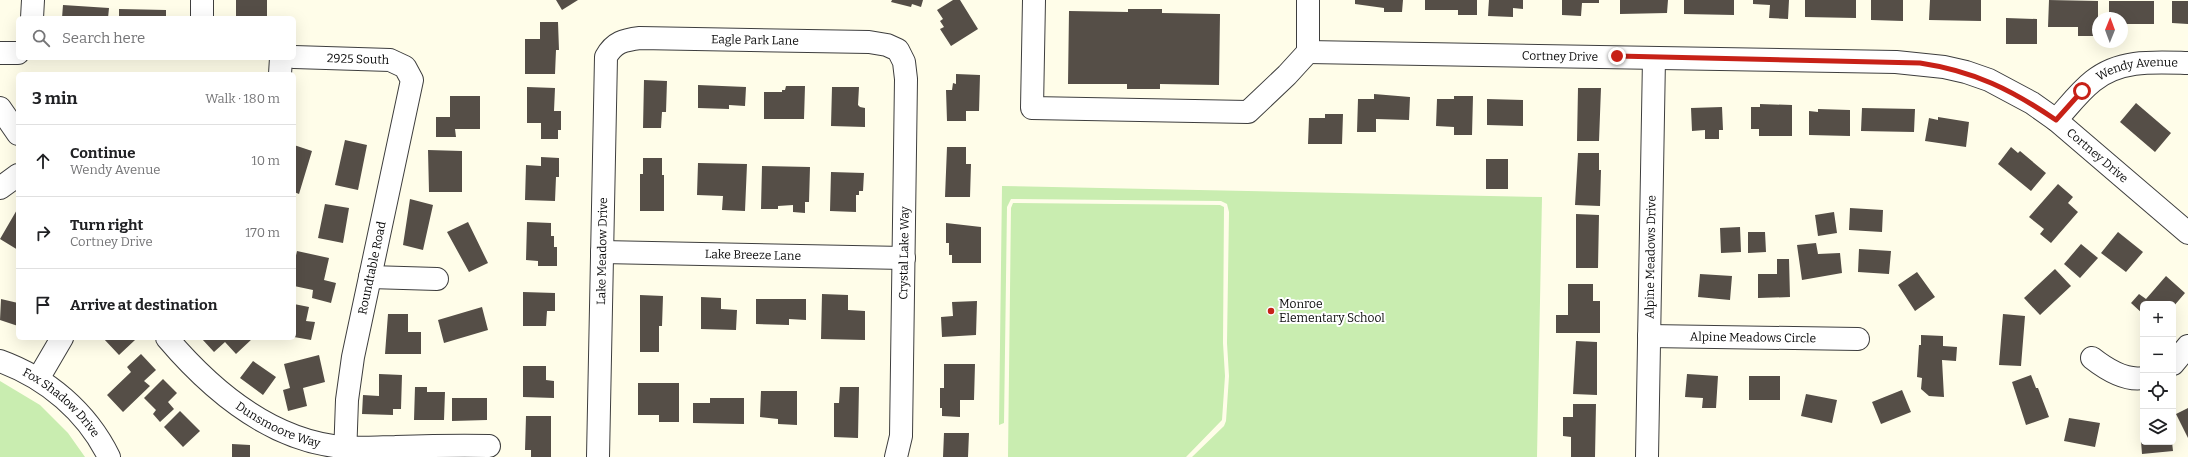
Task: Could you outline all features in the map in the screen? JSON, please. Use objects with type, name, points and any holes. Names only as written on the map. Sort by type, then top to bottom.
[{"type":"street","points":[[32,16],[33,0]]},
{"type":"street","points":[[202,0],[202,16]]},
{"type":"street","points":[[1034,0],[1032,108],[1248,112],[1287,76],[1308,52],[1308,0]]},
{"type":"street","name":"Eagle Park Lane","points":[[612,47],[624,40],[640,38],[869,42],[887,45],[898,50]]},
{"type":"street","name":"Lake Meadow Drive","points":[[598,457],[605,74],[606,57],[612,47]]},
{"type":"street","name":"Crystal Lake Way","points":[[896,457],[901,436],[906,78],[904,62],[898,50]]},
{"type":"street","name":"Cortney Drive","points":[[1308,52],[1617,56],[1654,58],[1896,62],[1944,67],[1989,80],[2032,103],[2056,120],[2188,233]]},
{"type":"street","points":[[0,53],[16,53]]},
{"type":"street","name":"2925 South","points":[[296,58],[390,60],[405,66],[412,80]]},
{"type":"street","name":"Alpine Meadows Drive","points":[[1647,457],[1654,58]]},
{"type":"street","points":[[280,72],[281,60]]},
{"type":"street","name":"Wendy Avenue","points":[[2056,120],[2092,82],[2115,68],[2142,63],[2188,63]]},
{"type":"street","name":"Roundtable Road","points":[[345,452],[350,376],[412,80]]},
{"type":"street","points":[[0,108],[16,131]]},
{"type":"street","points":[[0,188],[16,176]]},
{"type":"street","name":"Lake Breeze Lane","points":[[602,252],[904,258]]},
{"type":"street","points":[[370,277],[436,279]]},
{"type":"street","name":"Alpine Meadows Circle","points":[[1649,336],[1858,339]]},
{"type":"street","points":[[38,379],[61,340]]},
{"type":"street","name":"Dunsmoore Way","points":[[169,340],[209,382],[245,411],[263,422],[295,437],[313,443],[345,452],[489,446]]},
{"type":"street","points":[[2176,360],[2188,346]]},
{"type":"street","points":[[2092,358],[2115,373],[2129,377],[2140,378]]},
{"type":"street","name":"Fox Shadow Drive","points":[[0,361],[38,379],[63,398],[87,422],[109,457]]},
{"type":"green space","name":"Monroe Elementary School","points":[[1002,186],[1542,197],[1537,457],[1192,457],[1224,426],[1226,421],[1229,376],[1227,343],[1229,212],[1227,204],[1221,201],[1011,199],[1007,207],[1004,423],[999,425]]},
{"type":"green space","points":[[1013,203],[1220,205],[1224,207],[1223,343],[1225,376],[1222,420],[1186,457],[1008,457],[1011,208]]},
{"type":"green space","points":[[0,381],[40,405],[68,433],[85,457],[0,457]]},
{"type":"building","points":[[236,0],[267,0],[267,16],[236,16]]},
{"type":"building","points":[[556,0],[578,0],[562,10]]},
{"type":"building","points":[[892,0],[923,0],[921,7],[912,4],[911,7],[891,2]]},
{"type":"building","points":[[953,0],[960,0],[978,29],[951,46],[940,29],[944,27],[940,21],[943,19],[937,10]]},
{"type":"building","points":[[1355,0],[1403,0],[1402,12],[1384,12],[1384,8],[1355,4]]},
{"type":"building","points":[[1425,0],[1477,0],[1477,15],[1458,15],[1458,10],[1425,10]]},
{"type":"building","points":[[1489,0],[1523,0],[1523,9],[1513,8],[1513,17],[1488,16]]},
{"type":"building","points":[[1562,0],[1599,0],[1599,3],[1582,3],[1581,16],[1562,15]]},
{"type":"building","points":[[1620,0],[1668,0],[1667,13],[1620,14]]},
{"type":"building","points":[[1684,0],[1734,0],[1734,15],[1684,14]]},
{"type":"building","points":[[1753,0],[1789,0],[1788,19],[1769,18],[1770,5],[1753,4]]},
{"type":"building","points":[[1805,0],[1856,0],[1856,18],[1805,17]]},
{"type":"building","points":[[1871,0],[1903,0],[1903,21],[1871,20]]},
{"type":"building","points":[[1930,0],[1981,0],[1981,21],[1929,20]]},
{"type":"building","points":[[2049,0],[2098,1],[2098,12],[2092,12],[2092,36],[2078,36],[2078,27],[2048,27]]},
{"type":"building","points":[[2109,1],[2154,1],[2154,24],[2128,24],[2128,12],[2109,12]]},
{"type":"building","points":[[2172,1],[2188,1],[2188,24],[2172,23]]},
{"type":"building","points":[[63,5],[109,8],[108,16],[62,16]]},
{"type":"building","points":[[119,9],[166,10],[166,16],[119,16]]},
{"type":"building","points":[[1128,9],[1162,9],[1162,13],[1220,14],[1219,85],[1160,84],[1160,89],[1127,89],[1127,84],[1068,84],[1069,11],[1128,12]]},
{"type":"building","points":[[2006,18],[2037,19],[2037,44],[2006,44]]},
{"type":"building","points":[[540,22],[558,22],[559,50],[556,50],[555,74],[525,74],[525,39],[540,39]]},
{"type":"building","points":[[956,74],[980,75],[979,111],[966,111],[966,121],[947,121],[946,90],[952,90],[953,83],[956,84]]},
{"type":"building","points":[[644,80],[667,81],[666,112],[662,112],[661,128],[643,128]]},
{"type":"building","points":[[698,85],[746,87],[745,106],[729,105],[729,109],[698,108]]},
{"type":"building","points":[[786,86],[805,86],[804,119],[764,119],[764,92],[782,92],[782,90],[785,90]]},
{"type":"building","points":[[527,87],[555,88],[554,111],[561,111],[561,130],[558,130],[558,139],[541,139],[541,123],[527,123]]},
{"type":"building","points":[[832,87],[859,87],[858,105],[865,108],[865,127],[831,126]]},
{"type":"building","points":[[1578,88],[1601,88],[1599,141],[1577,141]]},
{"type":"building","points":[[1374,94],[1410,97],[1409,120],[1376,119],[1376,132],[1357,132],[1358,99],[1374,99]]},
{"type":"building","points":[[450,96],[480,96],[480,129],[455,129],[456,137],[436,137],[436,117],[450,117]]},
{"type":"building","points":[[1454,96],[1473,96],[1472,135],[1454,135],[1454,127],[1436,126],[1437,99],[1454,99]]},
{"type":"building","points":[[1487,99],[1523,100],[1523,126],[1487,125]]},
{"type":"building","points":[[2136,103],[2171,133],[2155,152],[2120,122]]},
{"type":"building","points":[[1760,104],[1792,105],[1792,136],[1759,136],[1759,129],[1751,129],[1751,107],[1760,107]]},
{"type":"building","points":[[1722,107],[1723,130],[1719,130],[1719,139],[1705,139],[1705,130],[1692,131],[1691,108]]},
{"type":"building","points":[[1862,108],[1915,109],[1914,132],[1861,131]]},
{"type":"building","points":[[1818,109],[1850,110],[1850,136],[1809,135],[1809,111],[1818,112]]},
{"type":"building","points":[[1325,114],[1343,114],[1342,144],[1308,144],[1309,118],[1325,118]]},
{"type":"building","points":[[1938,117],[1969,122],[1966,147],[1925,141],[1929,118],[1938,120]]},
{"type":"building","points":[[345,140],[367,145],[358,190],[335,185]]},
{"type":"building","points":[[296,146],[312,151],[299,194],[296,193]]},
{"type":"building","points":[[947,147],[966,147],[966,164],[971,164],[970,197],[945,197]]},
{"type":"building","points":[[2011,147],[2018,153],[2020,151],[2046,173],[2031,191],[1998,164]]},
{"type":"building","points":[[428,150],[462,151],[462,192],[429,192]]},
{"type":"building","points":[[1578,153],[1599,153],[1599,170],[1601,170],[1600,206],[1575,205]]},
{"type":"building","points":[[541,157],[559,158],[559,177],[556,177],[555,201],[525,200],[526,165],[541,166]]},
{"type":"building","points":[[643,158],[662,158],[662,175],[664,175],[664,211],[640,211],[640,174],[643,174]]},
{"type":"building","points":[[1486,159],[1508,159],[1508,189],[1486,189]]},
{"type":"building","points":[[698,163],[747,164],[745,211],[722,210],[723,196],[697,195]]},
{"type":"building","points":[[762,166],[810,167],[809,202],[805,202],[805,213],[793,212],[793,205],[778,206],[778,209],[761,209]]},
{"type":"building","points":[[831,172],[864,173],[863,191],[859,191],[859,195],[856,195],[856,212],[830,211]]},
{"type":"building","points":[[2058,184],[2073,197],[2068,203],[2078,212],[2051,243],[2040,234],[2044,229],[2029,217]]},
{"type":"building","points":[[410,199],[433,205],[423,250],[403,245]]},
{"type":"building","points":[[325,204],[349,208],[343,243],[318,238]]},
{"type":"building","points":[[1850,208],[1883,210],[1882,232],[1849,230]]},
{"type":"building","points":[[16,211],[16,249],[0,239]]},
{"type":"building","points":[[1834,212],[1837,233],[1818,236],[1815,215]]},
{"type":"building","points":[[1576,214],[1599,215],[1598,268],[1576,268]]},
{"type":"building","points":[[468,222],[488,263],[469,272],[447,232]]},
{"type":"building","points":[[527,222],[551,223],[551,236],[554,236],[554,247],[557,247],[557,266],[538,266],[538,261],[526,260]]},
{"type":"building","points":[[946,223],[981,227],[981,263],[952,263],[952,255],[949,255],[949,243],[946,243]]},
{"type":"building","points":[[1740,227],[1741,252],[1721,253],[1720,228]]},
{"type":"building","points":[[1748,232],[1765,232],[1766,252],[1748,253]]},
{"type":"building","points":[[2118,232],[2143,252],[2126,272],[2101,253]]},
{"type":"building","points":[[1816,243],[1818,254],[1840,253],[1842,273],[1802,280],[1797,245]]},
{"type":"building","points":[[2081,244],[2098,258],[2080,278],[2064,264]]},
{"type":"building","points":[[1859,249],[1891,251],[1889,274],[1858,272]]},
{"type":"building","points":[[297,251],[329,258],[324,280],[336,283],[331,303],[312,298],[313,290],[296,286]]},
{"type":"building","points":[[1777,259],[1789,259],[1790,297],[1758,298],[1758,274],[1777,274]]},
{"type":"building","points":[[2055,269],[2071,286],[2040,315],[2024,298]]},
{"type":"building","points":[[1917,272],[1935,297],[1915,311],[1898,285]]},
{"type":"building","points":[[1700,274],[1732,276],[1730,300],[1698,297]]},
{"type":"building","points":[[2166,276],[2185,293],[2176,304],[2176,301],[2140,301],[2140,311],[2131,303],[2139,294],[2146,299]]},
{"type":"building","points":[[1568,284],[1593,284],[1593,301],[1600,301],[1600,333],[1556,333],[1556,315],[1568,315]]},
{"type":"building","points":[[523,292],[555,293],[555,311],[547,311],[546,326],[523,326]]},
{"type":"building","points":[[822,294],[848,295],[848,310],[865,311],[865,340],[821,339]]},
{"type":"building","points":[[640,295],[663,296],[662,326],[659,326],[659,352],[640,352]]},
{"type":"building","points":[[701,297],[721,298],[721,309],[737,310],[736,330],[701,329]]},
{"type":"building","points":[[1,299],[16,303],[16,325],[0,320]]},
{"type":"building","points":[[756,299],[806,299],[806,320],[789,319],[789,325],[756,324]]},
{"type":"building","points":[[977,301],[976,335],[942,337],[941,317],[953,316],[952,302]]},
{"type":"building","points":[[296,304],[309,307],[306,321],[315,322],[311,340],[296,337]]},
{"type":"building","points":[[482,307],[488,330],[444,343],[438,320]]},
{"type":"building","points":[[388,314],[408,314],[408,332],[421,332],[421,354],[385,354]]},
{"type":"building","points":[[2003,314],[2025,316],[2021,366],[1999,365]]},
{"type":"building","points":[[1921,335],[1943,336],[1943,346],[1957,347],[1956,361],[1942,360],[1944,397],[1929,396],[1921,389],[1922,378],[1917,377]]},
{"type":"building","points":[[105,340],[135,340],[119,355]]},
{"type":"building","points":[[203,340],[251,340],[236,354],[225,342],[214,352]]},
{"type":"building","points":[[1576,341],[1597,342],[1597,395],[1573,394]]},
{"type":"building","points":[[141,354],[156,370],[144,381],[150,386],[123,412],[107,395],[131,372],[127,367]]},
{"type":"building","points":[[319,355],[325,382],[303,388],[307,406],[288,411],[283,390],[290,388],[284,364]]},
{"type":"building","points":[[253,361],[276,377],[263,395],[240,378]]},
{"type":"building","points":[[944,364],[975,364],[974,400],[960,400],[960,417],[942,416],[942,408],[940,408],[940,388],[944,388]]},
{"type":"building","points":[[523,366],[546,366],[546,380],[554,381],[554,398],[523,397]]},
{"type":"building","points":[[379,374],[402,375],[401,409],[393,409],[393,415],[362,414],[363,395],[379,396]]},
{"type":"building","points":[[1687,374],[1718,376],[1716,408],[1702,408],[1703,398],[1685,397]]},
{"type":"building","points":[[2031,375],[2036,388],[2038,388],[2049,417],[2026,425],[2012,382]]},
{"type":"building","points":[[1749,376],[1780,376],[1780,400],[1749,400]]},
{"type":"building","points":[[163,379],[177,393],[168,402],[174,409],[160,422],[153,414],[156,410],[144,398]]},
{"type":"building","points":[[638,383],[679,383],[679,422],[659,422],[659,415],[638,415]]},
{"type":"building","points":[[415,387],[427,387],[427,392],[445,392],[444,420],[414,420]]},
{"type":"building","points":[[840,387],[859,387],[858,438],[834,437],[834,403],[839,403]]},
{"type":"building","points":[[1902,390],[1911,412],[1881,424],[1872,402]]},
{"type":"building","points":[[761,391],[797,391],[797,425],[778,424],[778,419],[760,417]]},
{"type":"building","points":[[1806,394],[1837,400],[1832,423],[1801,416]]},
{"type":"building","points":[[452,398],[487,398],[487,420],[452,421]]},
{"type":"building","points":[[710,398],[744,398],[744,424],[693,423],[693,403],[710,403]]},
{"type":"building","points":[[1573,404],[1596,404],[1595,457],[1571,457],[1571,437],[1563,436],[1563,417],[1573,417]]},
{"type":"building","points":[[2188,408],[2188,438],[2176,414]]},
{"type":"building","points":[[180,411],[200,431],[183,447],[164,427]]},
{"type":"building","points":[[526,416],[551,416],[551,457],[531,457],[531,450],[525,450]]},
{"type":"building","points":[[2069,418],[2100,423],[2095,447],[2064,441]]},
{"type":"building","points":[[944,433],[969,433],[968,457],[943,457]]},
{"type":"building","points":[[232,444],[250,445],[250,457],[232,457]]},
{"type":"building","points":[[2141,445],[2172,445],[2173,451],[2142,454]]},
{"type":"place","name":"Monroe Elementary School","points":[[1271,311]]},
{"type":"route","points":[[1617,56],[1920,63],[1966,72],[1989,80],[2032,103],[2056,120],[2082,91]]}]
